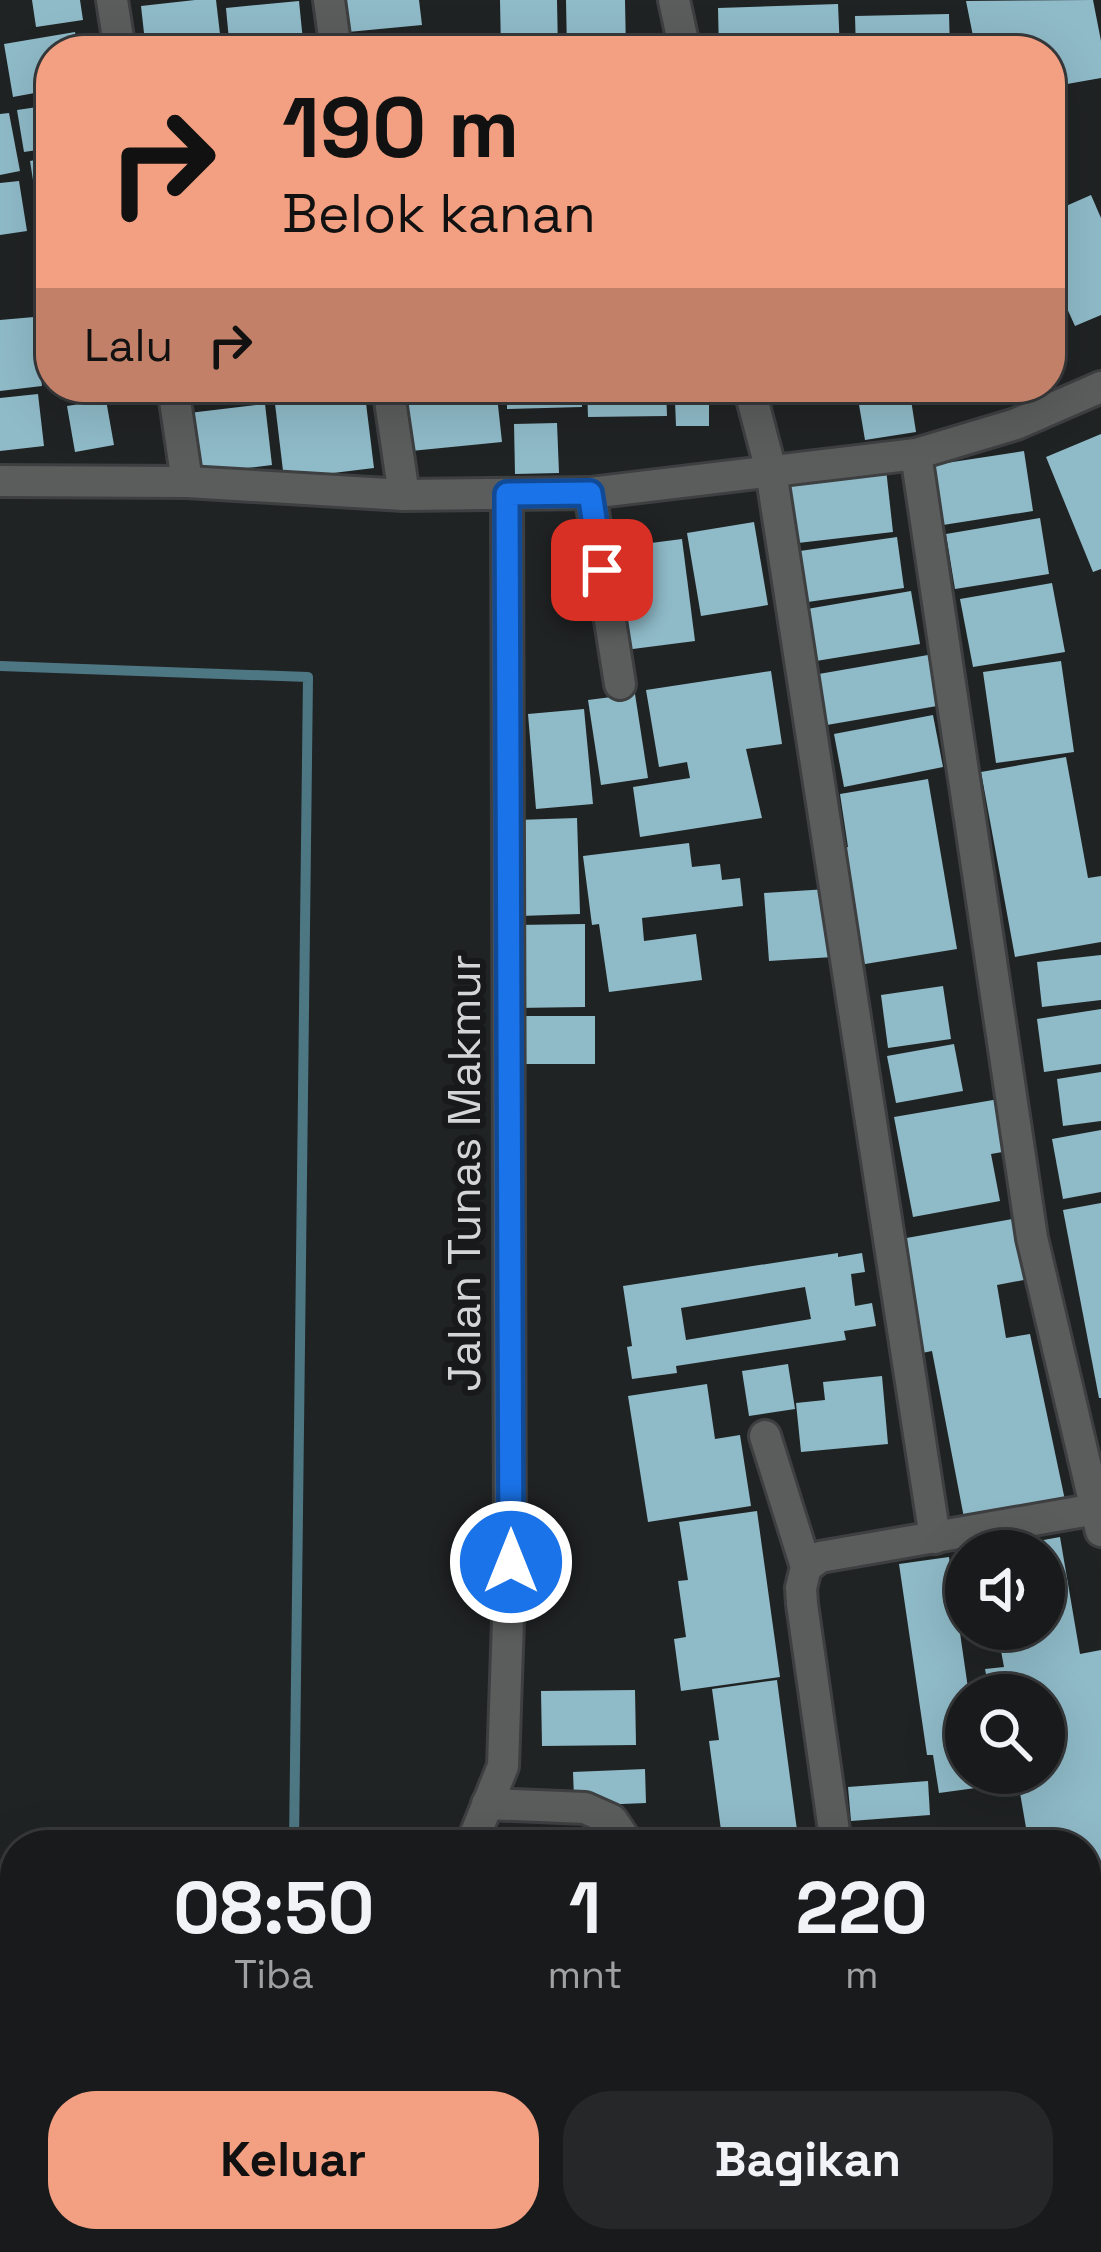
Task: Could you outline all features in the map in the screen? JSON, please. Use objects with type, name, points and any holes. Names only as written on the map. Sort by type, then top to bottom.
[{"type":"street","points":[[112,0],[118,36]]},
{"type":"street","points":[[328,0],[334,36]]},
{"type":"street","points":[[674,0],[682,36]]},
{"type":"street","points":[[0,481],[188,482],[404,495],[590,493],[916,454],[1016,424],[1101,387]]},
{"type":"street","points":[[175,402],[188,482]]},
{"type":"street","points":[[390,402],[404,495]]},
{"type":"street","points":[[753,402],[771,471],[935,1538]]},
{"type":"street","points":[[806,1567],[820,1557],[935,1538],[1099,1520],[1032,1238],[916,454]]},
{"type":"street","points":[[590,493],[620,685]]},
{"type":"street","name":"Jalan Tunas Makmur","points":[[477,1830],[498,1783],[506,1739],[511,1562],[507,494]]},
{"type":"street","points":[[765,1436],[806,1567],[802,1604],[834,1830]]},
{"type":"street","points":[[487,1804],[586,1808],[612,1820],[618,1830]]},
{"type":"building","points":[[32,0],[80,0],[83,20],[36,27]]},
{"type":"building","points":[[216,0],[220,36],[144,36],[141,6]]},
{"type":"building","points":[[346,0],[419,0],[422,25],[348,32]]},
{"type":"building","points":[[500,0],[557,0],[558,36],[501,36]]},
{"type":"building","points":[[566,0],[625,0],[626,36],[567,36]]},
{"type":"building","points":[[1093,0],[1101,41],[1101,78],[1065,84],[1065,36],[973,36],[966,1]]},
{"type":"building","points":[[299,1],[302,36],[229,36],[226,8]]},
{"type":"building","points":[[838,4],[839,36],[719,36],[718,8]]},
{"type":"building","points":[[949,14],[950,36],[856,36],[855,16]]},
{"type":"building","points":[[36,39],[36,93],[13,97],[4,44]]},
{"type":"building","points":[[36,107],[36,150],[24,152],[17,110]]},
{"type":"building","points":[[9,113],[20,171],[0,175],[0,114]]},
{"type":"building","points":[[36,160],[36,199],[30,161]]},
{"type":"building","points":[[19,181],[27,231],[0,235],[0,183]]},
{"type":"building","points":[[1091,195],[1101,218],[1101,315],[1075,326],[1065,304],[1065,206]]},
{"type":"building","points":[[34,317],[36,387],[0,391],[0,320]]},
{"type":"building","points":[[36,394],[44,446],[0,451],[0,398]]},
{"type":"building","points":[[106,402],[114,445],[75,452],[67,406]]},
{"type":"building","points":[[275,402],[366,402],[374,468],[284,479]]},
{"type":"building","points":[[406,402],[498,402],[502,442],[411,451]]},
{"type":"building","points":[[507,402],[582,402],[582,407],[507,409]]},
{"type":"building","points":[[588,402],[667,402],[667,416],[588,417]]},
{"type":"building","points":[[675,402],[709,402],[709,426],[676,426]]},
{"type":"building","points":[[859,402],[911,402],[916,432],[865,440]]},
{"type":"building","points":[[265,404],[272,465],[196,474],[189,413]]},
{"type":"building","points":[[557,423],[559,473],[515,474],[514,424]]},
{"type":"building","points":[[1101,434],[1101,569],[1093,572],[1046,457]]},
{"type":"building","points":[[1024,451],[1033,511],[943,525],[933,465]]},
{"type":"building","points":[[886,469],[893,532],[798,543],[790,480]]},
{"type":"building","points":[[1040,518],[1049,574],[955,589],[946,534]]},
{"type":"building","points":[[754,522],[768,605],[701,616],[687,533]]},
{"type":"building","points":[[897,537],[904,588],[801,603],[793,552]]},
{"type":"building","points":[[682,539],[695,641],[625,650],[612,548]]},
{"type":"building","points":[[1052,583],[1065,652],[973,667],[960,599]]},
{"type":"building","points":[[911,591],[920,644],[816,661],[807,609]]},
{"type":"building","points":[[928,655],[937,706],[821,726],[813,675]]},
{"type":"building","points":[[1061,661],[1074,752],[996,763],[983,672]]},
{"type":"building","points":[[771,671],[782,744],[746,749],[762,818],[640,837],[633,787],[690,778],[687,762],[659,767],[646,690]]},
{"type":"building","points":[[635,694],[648,778],[601,785],[588,700]]},
{"type":"building","points":[[584,709],[593,804],[536,809],[528,714]]},
{"type":"building","points":[[933,715],[943,767],[844,787],[834,734]]},
{"type":"building","points":[[1066,757],[1088,878],[1101,876],[1101,942],[1015,957],[981,772]]},
{"type":"building","points":[[928,779],[957,949],[859,965],[839,849],[848,847],[840,794]]},
{"type":"building","points":[[577,818],[580,914],[520,916],[517,820]]},
{"type":"building","points":[[689,843],[692,867],[720,864],[722,880],[740,878],[743,906],[642,918],[644,941],[696,934],[702,980],[609,992],[599,924],[592,925],[583,856]]},
{"type":"building","points":[[828,889],[833,957],[769,961],[764,893]]},
{"type":"building","points":[[585,924],[585,1007],[515,1008],[515,925]]},
{"type":"building","points":[[1101,955],[1101,1000],[1042,1007],[1037,962]]},
{"type":"building","points":[[943,986],[951,1039],[888,1048],[881,995]]},
{"type":"building","points":[[1101,1009],[1101,1064],[1044,1072],[1037,1019]]},
{"type":"building","points":[[522,1016],[595,1016],[595,1064],[522,1064]]},
{"type":"building","points":[[954,1044],[963,1091],[896,1103],[887,1056]]},
{"type":"building","points":[[1101,1072],[1101,1121],[1063,1126],[1057,1079]]},
{"type":"building","points":[[999,1099],[1008,1151],[991,1154],[1000,1201],[913,1217],[894,1117]]},
{"type":"building","points":[[1101,1130],[1101,1192],[1063,1199],[1052,1139]]},
{"type":"building","points":[[1101,1203],[1101,1398],[1099,1398],[1063,1210]]},
{"type":"building","points":[[1018,1218],[1029,1279],[997,1285],[1006,1338],[1030,1334],[1066,1505],[965,1523],[932,1351],[922,1353],[901,1239]]},
{"type":"building","points":[[862,1253],[865,1272],[851,1274],[855,1306],[872,1303],[876,1326],[844,1331],[846,1340],[676,1366],[677,1373],[632,1379],[623,1286]],"holes":[[[805,1287],[811,1319],[686,1340],[681,1308]]]},
{"type":"building","points":[[788,1364],[795,1409],[749,1416],[742,1371]]},
{"type":"building","points":[[882,1376],[888,1444],[801,1452],[796,1403],[825,1400],[823,1382]]},
{"type":"building","points":[[707,1384],[715,1439],[740,1435],[751,1506],[648,1522],[628,1396]]},
{"type":"building","points":[[757,1511],[780,1677],[681,1691],[674,1639],[686,1637],[678,1581],[688,1580],[679,1522]]},
{"type":"building","points":[[945,1558],[945,1650],[962,1650],[966,1674],[945,1674],[945,1792],[939,1793],[933,1755],[927,1755],[899,1564]]},
{"type":"building","points":[[1065,1566],[1080,1654],[1101,1650],[1101,1830],[1026,1830],[1020,1794],[1065,1794],[1065,1674],[986,1674],[985,1669],[1004,1667],[1001,1650],[1065,1650]]},
{"type":"building","points":[[777,1680],[797,1830],[721,1830],[709,1741],[719,1740],[712,1689]]},
{"type":"building","points":[[635,1690],[636,1745],[542,1746],[541,1691]]},
{"type":"building","points":[[645,1769],[646,1803],[598,1805],[598,1797],[574,1798],[573,1772]]},
{"type":"building","points":[[928,1781],[930,1815],[851,1821],[848,1787]]},
{"type":"waterway","points":[[0,666],[308,677],[294,1830]]},
{"type":"route","points":[[511,1562],[507,494],[590,493],[602,570]]}]
